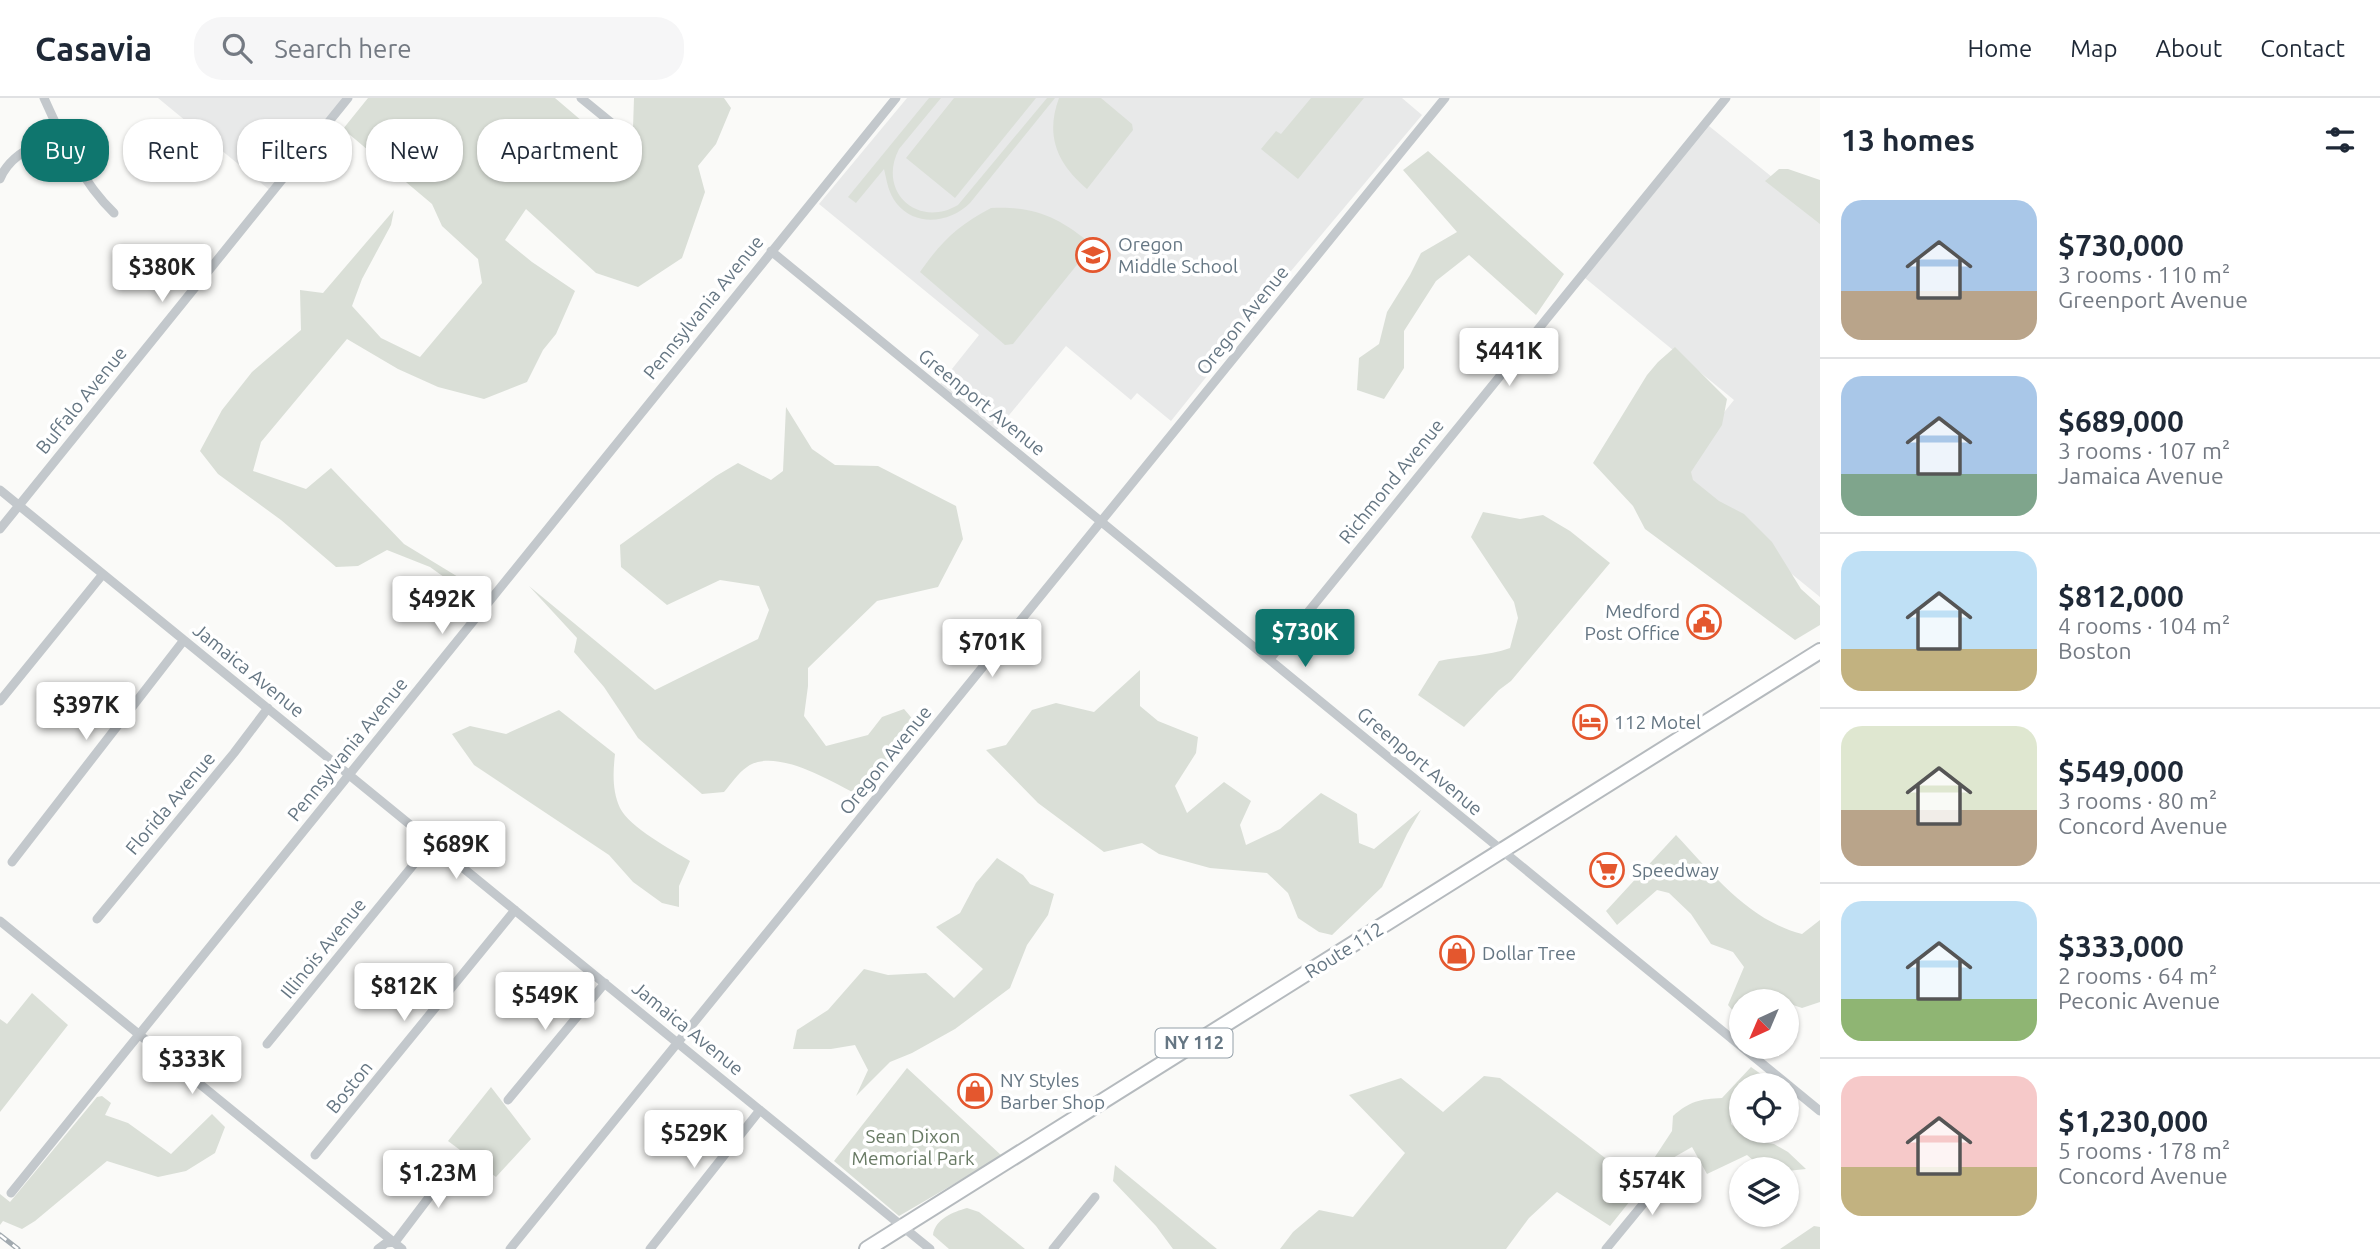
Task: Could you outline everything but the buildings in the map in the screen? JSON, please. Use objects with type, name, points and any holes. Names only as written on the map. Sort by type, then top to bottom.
[{"type":"main road","name":"Route 112","points":[[867,1249],[1820,651]]},
{"type":"street","points":[[44,98],[53,119]]},
{"type":"street","name":"Buffalo Avenue","points":[[0,529],[348,98]]},
{"type":"street","points":[[581,98],[607,119]]},
{"type":"street","name":"Pennsylvania Avenue","points":[[11,1194],[896,98]]},
{"type":"street","name":"Oregon Avenue","points":[[510,1249],[1445,98]]},
{"type":"street","name":"Richmond Avenue","points":[[1270,659],[1726,98]]},
{"type":"street","points":[[0,179],[3,172],[21,154]]},
{"type":"street","points":[[87,182],[114,213]]},
{"type":"street","name":"Greenport Avenue","points":[[771,251],[1820,1111]]},
{"type":"street","name":"Jamaica Avenue","points":[[0,490],[930,1249]]},
{"type":"street","points":[[0,701],[103,574]]},
{"type":"street","points":[[12,862],[184,640]]},
{"type":"street","name":"Florida Avenue","points":[[96,919],[268,708]]},
{"type":"street","name":"Illinois Avenue","points":[[267,1044],[432,842]]},
{"type":"street","name":"Boston","points":[[315,1155],[515,910]]},
{"type":"street","points":[[0,921],[398,1246]]},
{"type":"street","points":[[508,1100],[605,983]]},
{"type":"street","points":[[650,1249],[760,1110]]},
{"type":"street","points":[[398,1246],[458,1159]]},
{"type":"street","points":[[1606,1249],[1667,1175],[1681,1167]]},
{"type":"street","points":[[1053,1249],[1095,1197]]},
{"type":"street","points":[[378,1249],[386,1243],[398,1246]]},
{"type":"shaded area","points":[[158,98],[349,98],[332,119],[237,119],[237,163],[223,152],[223,119],[183,119]]},
{"type":"shaded area","name":"Oregon Middle School","points":[[907,98],[1402,98],[1422,115],[1291,271],[1171,421],[1137,393],[1131,400],[1066,346],[996,431],[940,384],[979,335],[819,204]]},
{"type":"shaded area","points":[[1709,126],[1820,216],[1820,597],[1672,476],[1734,400],[1585,278]]},
{"type":"shaded area","points":[[260,182],[280,182],[272,192]]},
{"type":"green space","points":[[368,98],[555,98],[580,119],[477,119],[477,182],[642,182],[642,119],[633,119],[634,98],[724,98],[731,108],[716,144],[698,166],[705,192],[682,258],[638,287],[596,273],[526,209],[505,240],[575,291],[556,334],[543,350],[527,382],[484,399],[438,387],[398,369],[347,339],[261,442],[253,471],[306,489],[331,468],[404,544],[468,583],[462,590],[430,567],[387,550],[358,566],[336,567],[281,520],[218,474],[200,451],[222,410],[252,372],[301,330],[300,290],[323,293],[394,210],[391,225],[362,279],[352,306],[381,338],[420,357],[482,283],[478,259],[442,226],[432,204],[406,182],[463,182],[463,119],[366,119],[366,148],[352,137],[351,119]]},
{"type":"green space","points":[[929,98],[941,98],[899,149],[893,179],[897,192],[905,202],[928,212],[943,211],[958,205],[1047,98],[1055,98],[970,203],[953,215],[933,220],[923,219],[905,211],[892,196],[884,169],[856,203],[848,197]]},
{"type":"green space","points":[[954,98],[1036,98],[955,198],[906,158]]},
{"type":"green space","points":[[1059,98],[1101,98],[1132,124],[1133,130],[1087,189],[1068,169],[1056,148],[1053,125]]},
{"type":"green space","points":[[1311,98],[1364,98],[1298,179],[1261,149],[1276,131],[1281,134]]},
{"type":"green space","points":[[1428,151],[1564,274],[1536,315],[1469,255],[1436,281],[1404,331],[1404,368],[1384,399],[1357,390],[1359,358],[1379,344],[1387,312],[1421,253],[1457,232],[1403,170]]},
{"type":"green space","points":[[1779,169],[1788,169],[1820,180],[1820,224],[1765,181]]},
{"type":"green space","points":[[991,208],[1021,209],[1046,215],[1069,227],[1093,245],[1013,344],[1005,345],[920,272],[951,236]]},
{"type":"green space","points":[[1675,347],[1727,399],[1722,425],[1691,472],[1693,480],[1719,501],[1744,514],[1772,542],[1801,589],[1820,606],[1820,625],[1795,640],[1645,529],[1633,506],[1593,463],[1647,375]]},
{"type":"green space","points":[[786,407],[812,449],[835,465],[878,466],[956,506],[963,539],[938,587],[877,601],[808,668],[804,716],[826,746],[868,735],[882,717],[904,709],[922,730],[860,796],[804,769],[773,761],[759,762],[747,767],[724,792],[702,794],[638,738],[604,687],[574,652],[577,638],[529,586],[655,690],[758,639],[769,610],[759,586],[720,580],[667,605],[621,567],[620,545],[738,463],[771,480],[783,471]]},
{"type":"green space","points":[[1483,512],[1520,519],[1543,515],[1570,531],[1610,563],[1511,681],[1464,727],[1418,695],[1439,661],[1510,648],[1518,618],[1514,602],[1471,537]]},
{"type":"green space","points":[[1140,670],[1140,706],[1158,721],[1198,737],[1196,753],[1175,786],[1187,813],[1224,782],[1251,801],[1240,825],[1246,845],[1280,829],[1321,793],[1357,814],[1359,843],[1374,849],[1421,810],[1382,887],[1332,935],[1319,932],[1298,918],[1288,893],[1267,873],[1210,868],[1159,854],[1142,843],[1104,852],[1038,803],[986,750],[1006,745],[1032,710],[1056,703],[1094,712]]},
{"type":"green space","points":[[559,710],[615,754],[614,788],[617,802],[625,815],[652,838],[690,861],[679,886],[679,907],[662,903],[633,882],[609,855],[474,765],[452,734],[470,726],[506,734]]},
{"type":"green space","points":[[1676,835],[1733,894],[1765,918],[1802,934],[1820,920],[1820,1002],[1799,1007],[1799,989],[1735,989],[1744,967],[1733,952],[1711,944],[1691,914],[1669,893],[1657,890],[1617,925],[1606,911]]},
{"type":"green space","points":[[997,858],[1023,875],[1030,884],[1054,894],[1048,915],[1027,945],[1010,988],[955,1029],[890,1062],[856,1096],[868,1070],[855,1045],[831,1049],[793,1049],[797,1030],[828,1010],[864,969],[888,975],[926,973],[954,998],[983,969],[936,927],[960,913],[976,883]]},
{"type":"green space","points":[[32,993],[68,1025],[0,1112],[0,1019],[7,1024]]},
{"type":"green space","points":[[1751,1067],[1759,1073],[1745,1073]]},
{"type":"green space","name":"Sean Dixon Memorial Park","points":[[907,1068],[1002,1156],[899,1216],[834,1161]]},
{"type":"green space","points":[[1484,1076],[1500,1078],[1642,1186],[1610,1226],[1557,1192],[1529,1218],[1506,1249],[1280,1249],[1293,1232],[1319,1210],[1353,1217],[1405,1153],[1349,1095],[1401,1078],[1443,1112]]},
{"type":"green space","points":[[491,1087],[531,1139],[496,1177],[448,1141]]},
{"type":"green space","points":[[1729,1091],[1729,1143],[1774,1144],[1793,1157],[1729,1157],[1729,1164],[1707,1174],[1692,1147],[1643,1175],[1672,1131],[1673,1116],[1696,1102],[1722,1098]]},
{"type":"green space","points":[[102,1096],[111,1103],[105,1115],[128,1123],[171,1154],[212,1114],[225,1127],[215,1153],[186,1171],[158,1177],[107,1161],[22,1229],[3,1221],[0,1225],[0,1194],[10,1202],[97,1097]]},
{"type":"green space","points":[[1115,1165],[1217,1249],[1173,1249],[1156,1226],[1113,1181]]},
{"type":"green space","points":[[967,1208],[979,1212],[1025,1249],[949,1249],[933,1235],[934,1229],[946,1217]]},
{"type":"green space","points":[[1814,1226],[1820,1227],[1820,1249],[1780,1249]]},
{"type":"railway","points":[[0,1235],[18,1249]]},
{"type":"place","name":"Oregon Middle School","points":[[1093,255]]},
{"type":"place","name":"Medford Post Office","points":[[1704,622]]},
{"type":"place","name":"112 Motel","points":[[1590,722]]},
{"type":"place","name":"Speedway","points":[[1607,870]]},
{"type":"place","name":"Dollar Tree","points":[[1457,953]]},
{"type":"place","name":"NY Styles Barber Shop","points":[[975,1091]]}]
